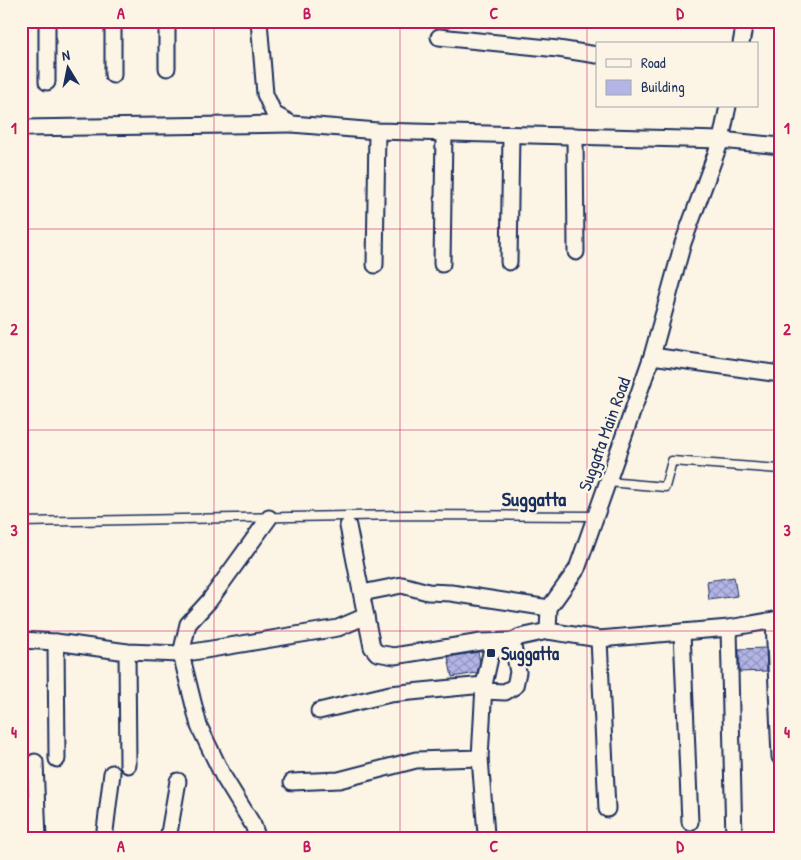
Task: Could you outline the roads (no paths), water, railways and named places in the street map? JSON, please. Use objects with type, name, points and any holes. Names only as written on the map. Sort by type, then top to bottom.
[{"type":"street","points":[[47,21],[47,82]]},
{"type":"street","points":[[113,21],[113,76]]},
{"type":"street","points":[[167,21],[167,68]]},
{"type":"street","points":[[259,21],[266,94],[274,114],[292,124]]},
{"type":"street","points":[[741,42],[745,21]]},
{"type":"street","points":[[439,37],[558,49],[596,55]]},
{"type":"street","name":"Suggata Main Road","points":[[549,608],[577,569],[652,356],[683,244],[721,140],[728,108]]},
{"type":"street","points":[[21,128],[292,124],[377,131],[721,140],[780,146]]},
{"type":"street","points":[[375,265],[377,131]]},
{"type":"street","points":[[442,264],[444,133]]},
{"type":"street","points":[[509,262],[510,135]]},
{"type":"street","points":[[575,136],[576,252]]},
{"type":"street","points":[[652,356],[780,374]]},
{"type":"street","points":[[258,839],[253,825],[222,776],[199,726],[181,654],[188,624],[209,601],[269,518]]},
{"type":"street","points":[[348,526],[372,647],[382,656],[394,656],[481,642],[512,641]]},
{"type":"street","points":[[362,593],[402,585],[428,592],[451,593],[549,608],[548,631]]},
{"type":"street","points":[[21,640],[56,642],[128,652],[181,654],[338,628],[366,616]]},
{"type":"street","points":[[486,834],[480,758],[484,688],[491,653],[520,636],[548,631],[599,639],[729,628],[777,620],[780,757]]},
{"type":"street","points":[[729,628],[734,839]]},
{"type":"street","points":[[682,632],[690,822]]},
{"type":"street","points":[[599,639],[607,809]]},
{"type":"street","points":[[319,711],[390,694],[484,688],[505,692],[515,686],[518,672],[512,641]]},
{"type":"street","points":[[56,642],[57,759]]},
{"type":"street","points":[[128,652],[128,764]]},
{"type":"street","points":[[292,782],[339,780],[416,760],[480,758]]},
{"type":"street","points":[[35,762],[38,839]]},
{"type":"street","points":[[104,839],[112,773]]},
{"type":"street","points":[[168,839],[178,780]]},
{"type":"lane","points":[[608,482],[665,487],[672,461],[780,469]]},
{"type":"lane","points":[[21,522],[405,515],[595,516]]},
{"type":"place","name":"Suggatta","points":[[491,653]]},
{"type":"district","name":"Suggatta","points":[[534,498]]}]
